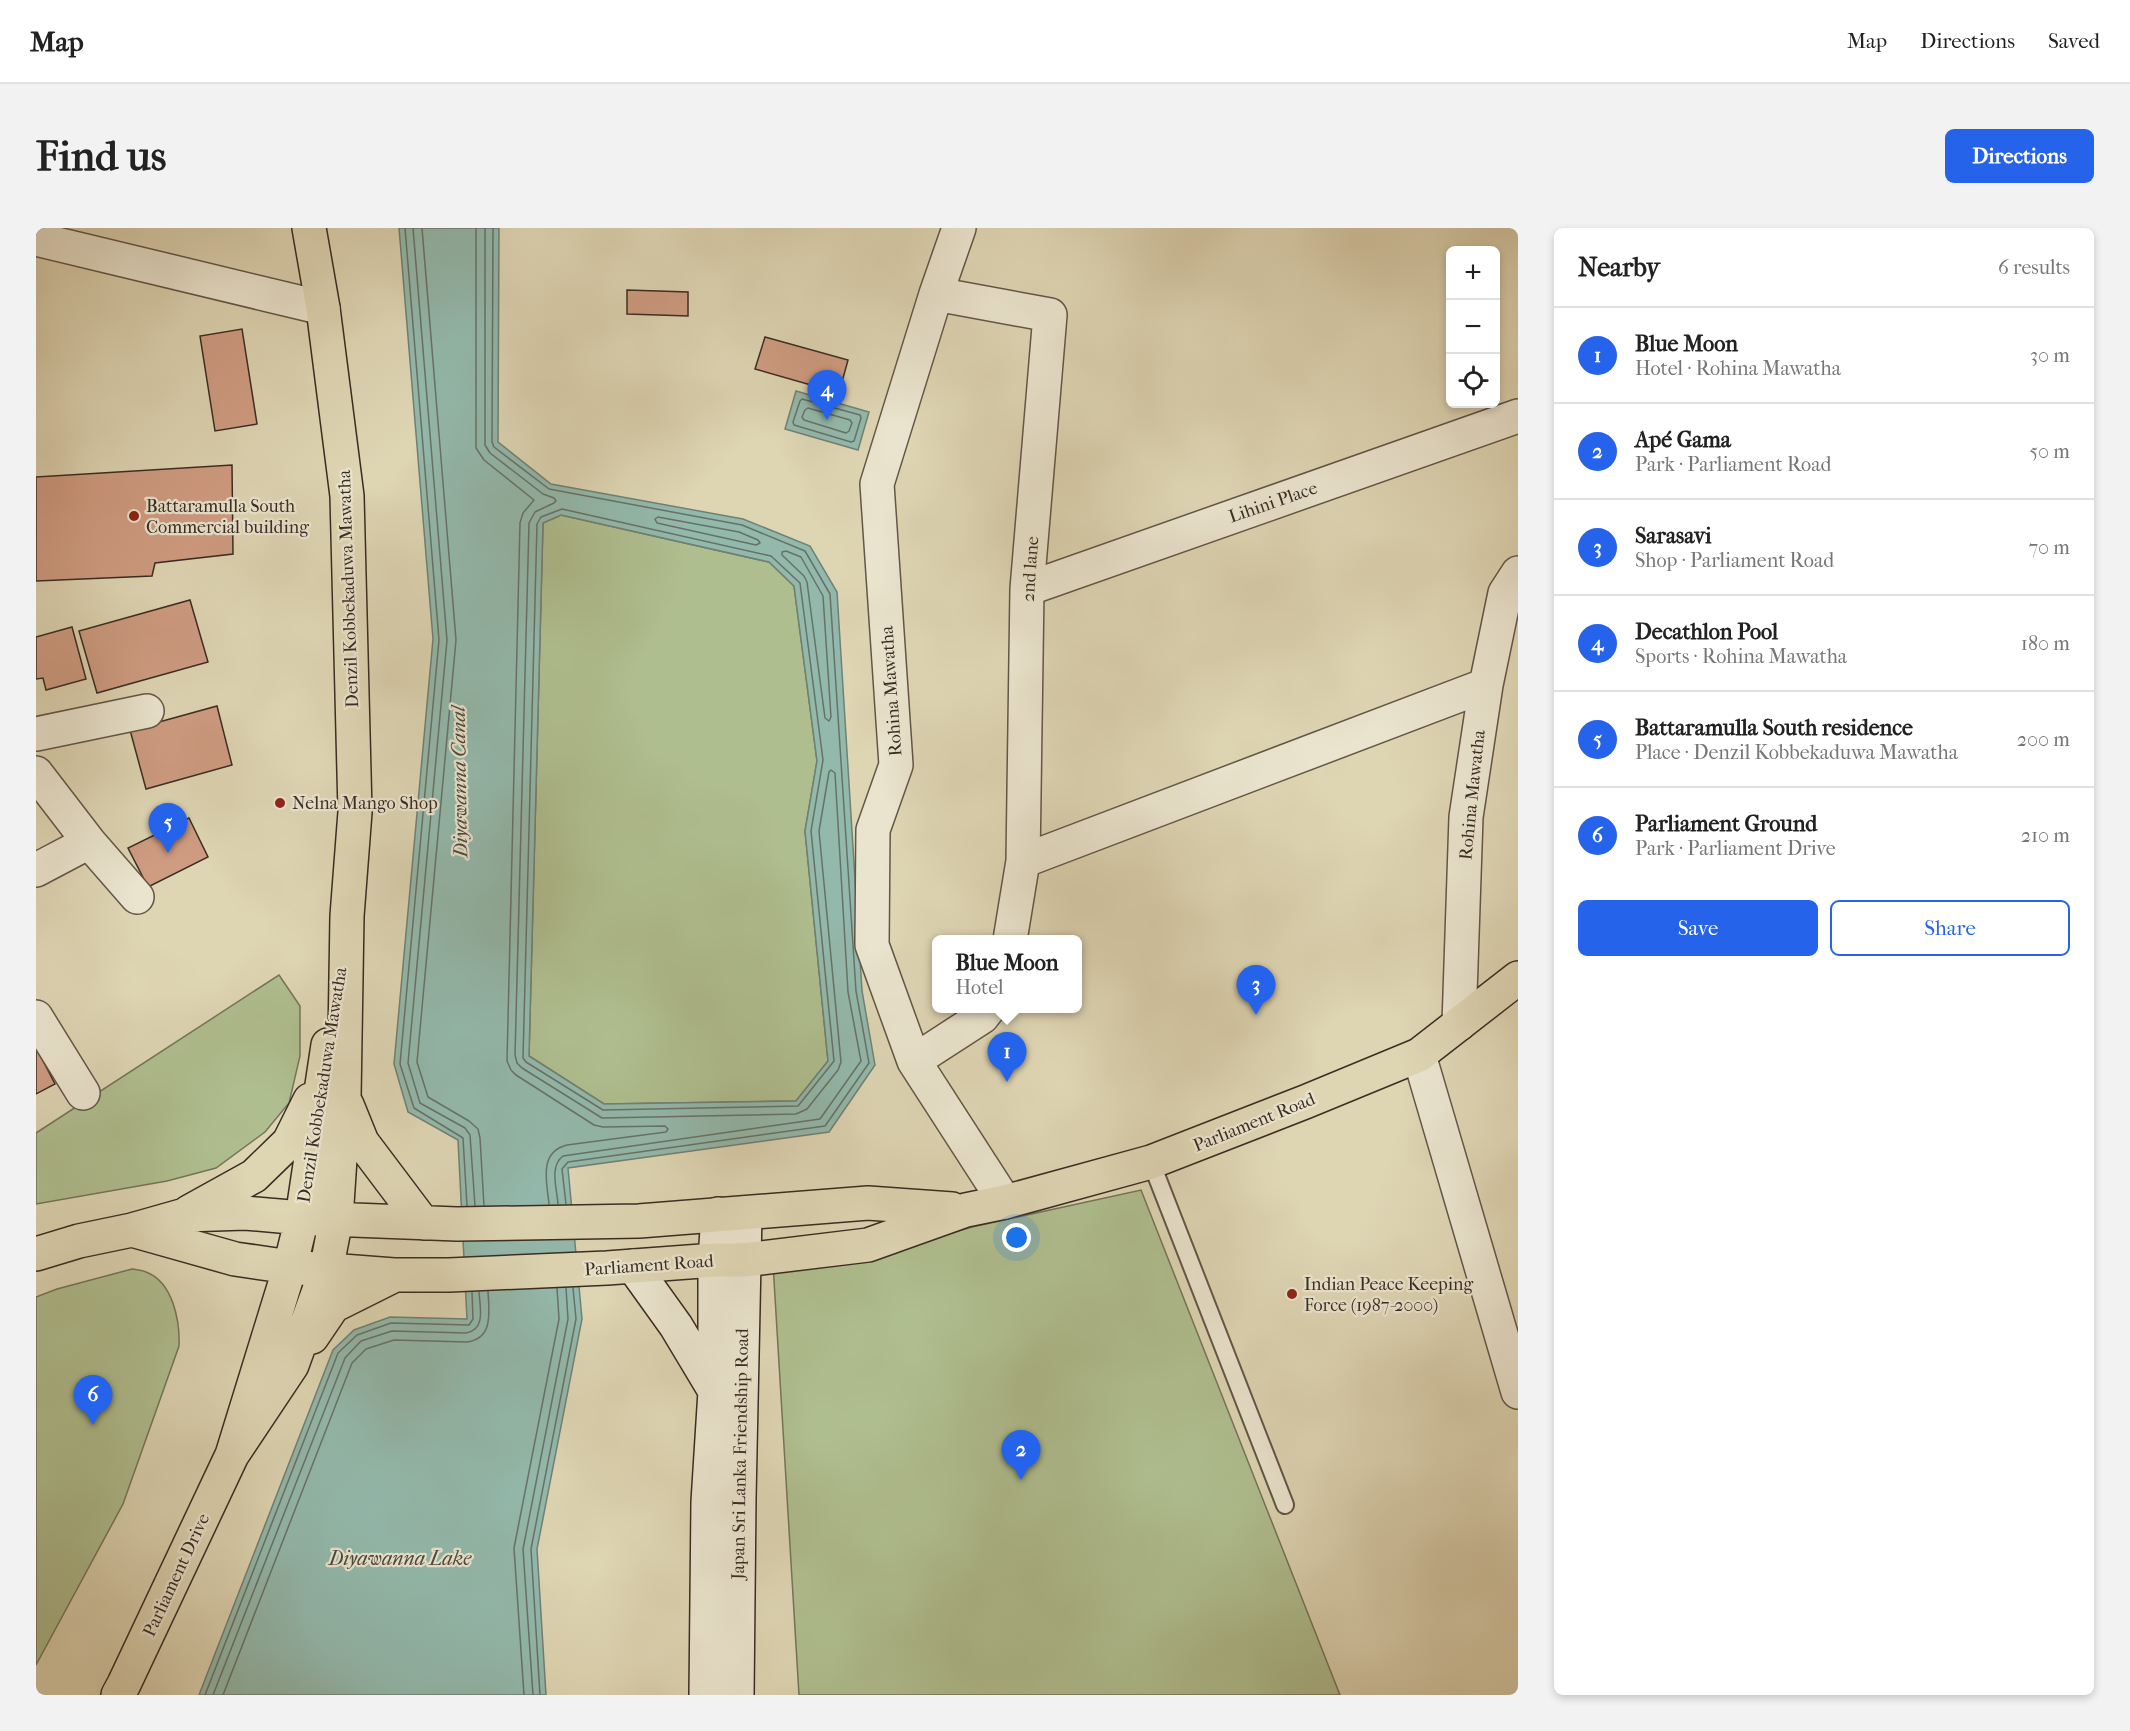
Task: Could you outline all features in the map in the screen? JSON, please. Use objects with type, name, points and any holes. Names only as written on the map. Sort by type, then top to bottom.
[{"type":"main road","name":"Denzil Kobbekaduwa Mawatha","points":[[309,228],[323,308],[347,496],[355,812],[347,916],[344,1098],[336,1219]]},
{"type":"main road","name":"Denzil Kobbekaduwa Mawatha","points":[[302,1218],[347,916]]},
{"type":"main road","name":"Parliament Road","points":[[132,1230],[235,1259],[326,1271],[394,1275],[449,1275],[620,1267],[729,1260],[868,1245],[966,1210],[1005,1202],[1151,1162],[1419,1055],[1518,978]]},
{"type":"main road","points":[[185,1215],[254,1176],[289,1143],[324,1071]]},
{"type":"main road","points":[[344,1098],[362,1142],[423,1223]]},
{"type":"main road","name":"Parliament Road","points":[[36,1254],[185,1215],[245,1213],[302,1218],[457,1224],[639,1221],[868,1203],[966,1210]]},
{"type":"main road","points":[[290,1267],[302,1218]]},
{"type":"main road","points":[[326,1271],[336,1219]]},
{"type":"main road","name":"Parliament Drive","points":[[118,1695],[232,1455],[290,1267]]},
{"type":"main road","name":"Parliament Drive","points":[[232,1455],[292,1365],[326,1271]]},
{"type":"main road","points":[[292,1365],[333,1306],[394,1275]]},
{"type":"street","name":"Rohina Mawatha","points":[[959,228],[877,484],[896,765],[873,830],[872,945],[914,1061],[1005,1202]]},
{"type":"street","points":[[36,239],[323,308]]},
{"type":"street","name":"2nd lane","points":[[936,294],[1050,315],[1027,589],[1023,861],[1011,935]]},
{"type":"street","name":"Lihini Place","points":[[1027,589],[1518,416]]},
{"type":"street","name":"Rohina Mawatha","points":[[1459,1024],[1466,817],[1486,685],[1504,593],[1518,573]]},
{"type":"street","points":[[1023,861],[1486,685]]},
{"type":"street","points":[[36,734],[147,711]]},
{"type":"street","points":[[36,773],[89,842],[137,897]]},
{"type":"street","points":[[36,870],[89,842]]},
{"type":"street","points":[[914,1061],[985,1013]]},
{"type":"street","points":[[36,1017],[83,1093]]},
{"type":"street","points":[[1419,1055],[1518,1392]]},
{"type":"street","name":"Japan Sri Lanka Friendship Road","points":[[706,1695],[708,1502],[732,1213]]},
{"type":"street","name":"Japan Sri Lanka Friendship Road","points":[[729,1260],[737,1695]]},
{"type":"street","points":[[620,1267],[676,1326],[716,1390]]},
{"type":"lane","points":[[1151,1162],[1285,1505]]},
{"type":"green space","points":[[561,515],[769,562],[794,586],[817,761],[805,831],[828,1061],[796,1101],[604,1104],[529,1056],[543,523]]},
{"type":"green space","points":[[279,975],[300,1006],[300,1056],[289,1103],[265,1132],[216,1168],[167,1181],[36,1204],[36,1133]]},
{"type":"green space","points":[[1141,1190],[1340,1695],[799,1695],[773,1264],[873,1256],[972,1227]]},
{"type":"green space","points":[[132,1269],[144,1271],[155,1277],[169,1293],[176,1314],[179,1346],[123,1504],[36,1665],[36,1297]]},
{"type":"water","points":[[399,228],[499,228],[498,442],[551,484],[743,519],[810,546],[837,592],[862,991],[875,1065],[829,1132],[568,1168],[582,1319],[537,1549],[546,1695],[199,1695],[333,1350],[354,1330],[390,1317],[467,1319],[458,1140],[408,1112],[394,1064],[433,639]],"holes":[[[561,515],[769,562],[794,586],[817,761],[805,831],[828,1061],[796,1101],[604,1104],[529,1056],[543,523]]]},
{"type":"water","points":[[796,391],[869,412],[858,450],[785,429]]},
{"type":"building","points":[[627,290],[688,292],[688,316],[627,314]]},
{"type":"building","points":[[242,329],[257,424],[215,431],[200,336]]},
{"type":"building","points":[[765,337],[848,360],[839,393],[755,369]]},
{"type":"building","name":"Battaramulla South Commercial building","points":[[232,465],[233,554],[155,563],[152,576],[36,581],[36,477]]},
{"type":"building","points":[[190,600],[208,662],[97,693],[79,631]]},
{"type":"building","points":[[72,627],[86,679],[46,690],[43,678],[36,679],[36,637]]},
{"type":"building","points":[[217,706],[232,765],[146,789],[130,730]]},
{"type":"building","points":[[189,818],[208,857],[148,887],[128,848]]},
{"type":"building","points":[[36,1047],[55,1084],[36,1094]]},
{"type":"place","name":"Decathlon Pool","points":[[827,420]]},
{"type":"place","name":"Battaramulla South Commercial building","points":[[134,516]]},
{"type":"place","name":"Nelna Mango Shop","points":[[280,803]]},
{"type":"place","name":"Battaramulla South residence","points":[[168,853]]},
{"type":"place","name":"Sarasavi","points":[[1256,1015]]},
{"type":"place","name":"Blue Moon","points":[[1007,1082]]},
{"type":"place","name":"Indian Peace Keeping Force (1987-2000)","points":[[1292,1294]]},
{"type":"place","name":"Parliament Ground","points":[[93,1425]]},
{"type":"place","name":"Apé Gama","points":[[1021,1480]]},
{"type":"water label","name":"Diyawanna Canal","points":[[459,782]]},
{"type":"water label","name":"Diyawanna Lake","points":[[400,1558]]}]
